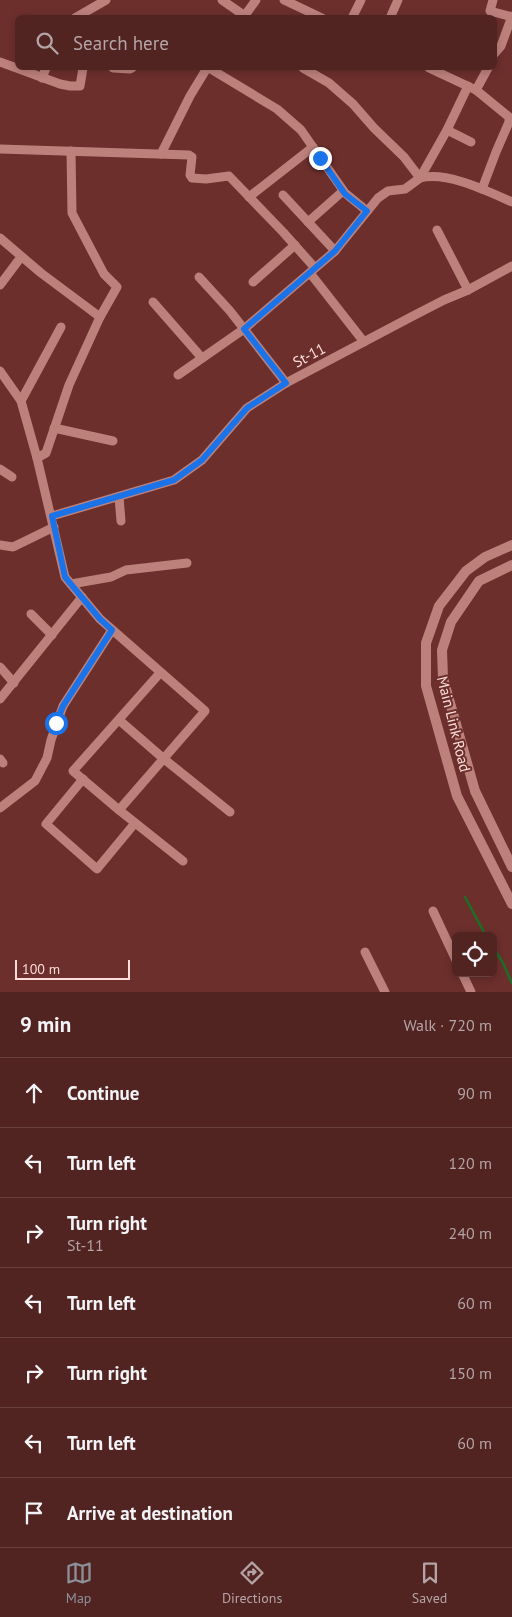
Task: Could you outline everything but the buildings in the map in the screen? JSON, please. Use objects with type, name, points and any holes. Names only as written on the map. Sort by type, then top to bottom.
[{"type":"street","points":[[80,15],[106,0]]},
{"type":"street","points":[[222,0],[241,15]]},
{"type":"street","points":[[245,15],[256,0]]},
{"type":"street","points":[[284,0],[314,15]]},
{"type":"street","points":[[354,15],[361,0]]},
{"type":"street","points":[[391,15],[398,0]]},
{"type":"street","points":[[493,0],[490,11],[512,17],[498,44]]},
{"type":"street","points":[[0,62],[15,68]]},
{"type":"street","points":[[21,70],[70,86],[80,86],[83,70]]},
{"type":"street","points":[[42,78],[45,70]]},
{"type":"street","points":[[160,154],[190,96],[207,70]]},
{"type":"street","points":[[211,70],[277,109],[301,130],[343,191],[367,211]]},
{"type":"street","points":[[306,70],[329,83],[353,104],[374,128],[404,157],[420,178]]},
{"type":"street","points":[[433,70],[472,88],[509,117],[509,122],[482,189]]},
{"type":"street","points":[[420,178],[472,88],[486,70]]},
{"type":"street","points":[[447,130],[471,142]]},
{"type":"street","points":[[249,197],[313,148]]},
{"type":"street","points":[[0,149],[160,154],[192,157],[190,175],[192,178],[206,179],[229,176],[295,245],[364,342]]},
{"type":"street","points":[[37,458],[46,454],[69,384],[100,317],[117,287],[104,274],[72,213],[71,151]]},
{"type":"street","points":[[178,375],[244,329],[313,271],[335,251],[383,194],[394,189],[405,189],[426,176],[452,179],[512,202]]},
{"type":"street","points":[[308,222],[343,191]]},
{"type":"street","points":[[283,195],[335,251]]},
{"type":"street","points":[[437,230],[468,290]]},
{"type":"street","points":[[0,238],[42,274],[100,317]]},
{"type":"street","points":[[253,282],[295,245]]},
{"type":"street","points":[[0,285],[18,262]]},
{"type":"street","name":"St-11","points":[[52,516],[174,480],[202,460],[247,408],[286,383],[512,266]]},
{"type":"street","points":[[199,277],[244,329],[286,383]]},
{"type":"street","points":[[154,302],[202,358]]},
{"type":"street","points":[[21,401],[61,327]]},
{"type":"street","points":[[0,372],[21,401],[52,516],[65,577],[100,619],[205,711],[119,810]]},
{"type":"street","points":[[54,428],[112,441]]},
{"type":"street","points":[[0,469],[12,477]]},
{"type":"street","points":[[119,497],[121,520]]},
{"type":"street","points":[[0,545],[13,546],[54,527]]},
{"type":"street","name":"Main Link Road","points":[[512,545],[485,557],[466,571],[439,606],[426,643],[426,686],[457,796],[512,904]]},
{"type":"street","points":[[71,584],[111,577],[126,570],[187,562]]},
{"type":"street","name":"Main Link Road","points":[[512,565],[479,581],[451,622],[442,650],[443,678],[475,791],[512,867]]},
{"type":"street","points":[[0,699],[82,597]]},
{"type":"street","points":[[31,614],[52,635]]},
{"type":"street","points":[[0,808],[35,781],[47,758],[63,706],[112,630]]},
{"type":"street","points":[[0,667],[14,683]]},
{"type":"street","points":[[160,673],[73,771],[182,861]]},
{"type":"street","points":[[119,720],[230,812]]},
{"type":"street","points":[[83,779],[46,824],[97,869],[135,823]]},
{"type":"street","points":[[433,911],[452,951]]},
{"type":"street","points":[[365,952],[385,992]]},
{"type":"street","points":[[464,977],[471,992]]},
{"type":"waterway","points":[[465,897],[484,932]]},
{"type":"waterway","points":[[497,953],[512,983]]},
{"type":"route","points":[[56,723],[63,706],[112,630],[100,619],[65,577],[52,516],[174,480],[202,460],[247,408],[286,383],[244,329],[335,251],[367,211],[345,194],[320,158]]}]
